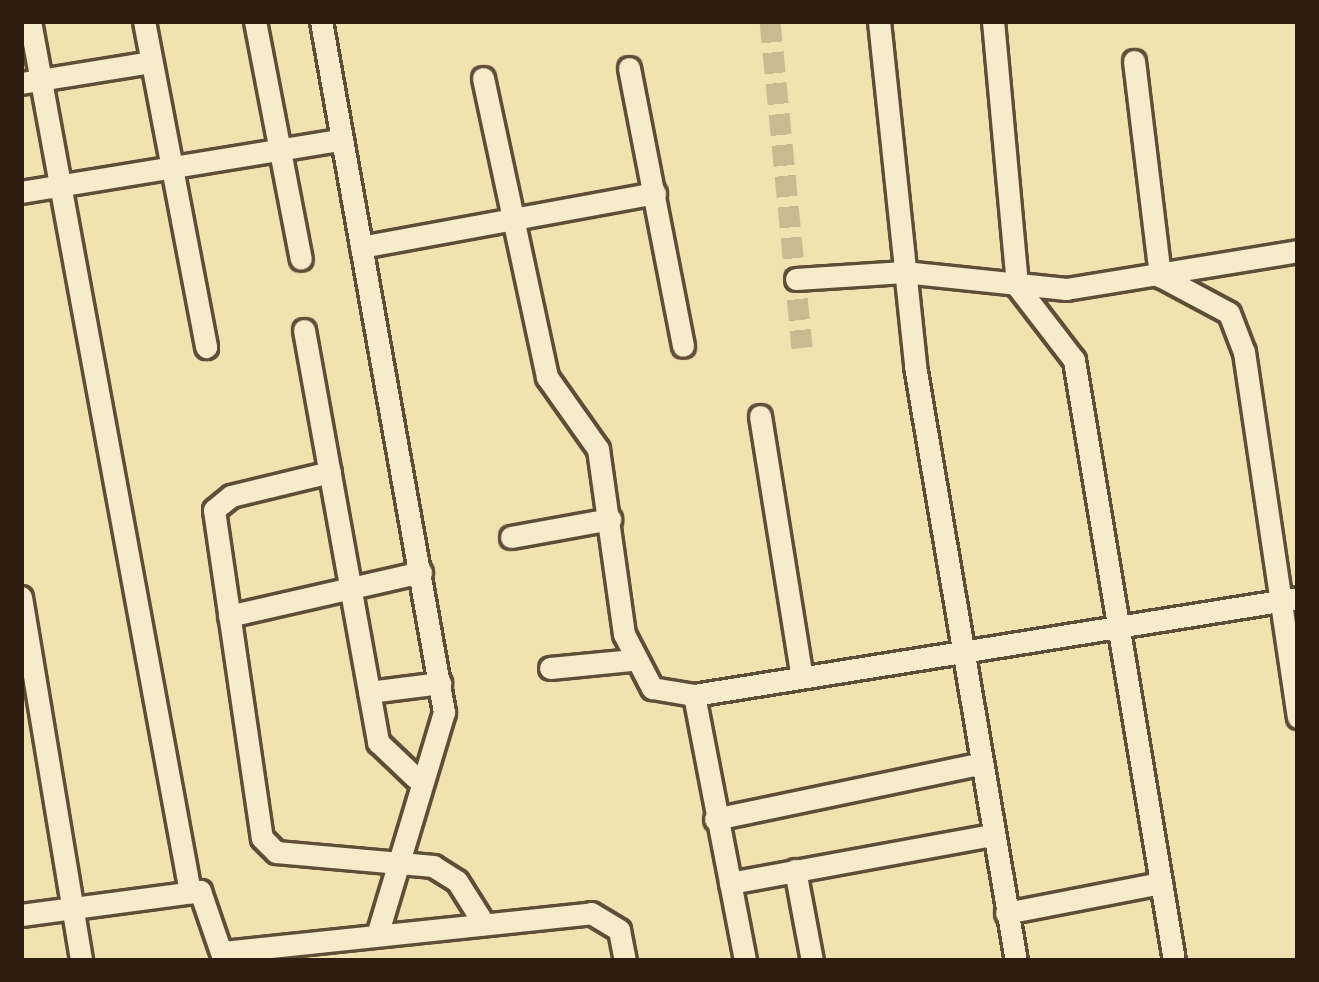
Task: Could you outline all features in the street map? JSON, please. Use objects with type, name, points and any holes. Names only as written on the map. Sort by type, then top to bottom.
[{"type":"street","points":[[30,21],[31,81],[62,186],[190,892]]},
{"type":"street","points":[[144,21],[206,347]]},
{"type":"street","points":[[255,21],[301,259]]},
{"type":"street","points":[[321,21],[440,682],[442,730],[416,778],[378,932]]},
{"type":"street","points":[[879,21],[904,272],[960,650],[1016,961]]},
{"type":"street","points":[[992,21],[1017,286],[1074,360],[1174,961]]},
{"type":"street","points":[[1134,61],[1160,276]]},
{"type":"street","points":[[31,81],[151,62]]},
{"type":"street","points":[[629,68],[683,346]]},
{"type":"street","points":[[483,78],[548,377],[598,449],[631,660],[652,688],[694,695],[1289,599]]},
{"type":"street","points":[[21,192],[340,140]]},
{"type":"street","points":[[362,247],[515,225],[656,193]]},
{"type":"street","points":[[796,279],[904,272],[1017,286],[1160,276],[1298,251]]},
{"type":"street","points":[[1160,276],[1211,300],[1237,327],[1289,599],[1298,717]]},
{"type":"street","points":[[304,331],[384,756],[416,778]]},
{"type":"street","points":[[760,416],[802,677]]},
{"type":"street","points":[[329,472],[219,502],[229,616],[268,849],[396,857],[457,880],[484,925]]},
{"type":"street","points":[[512,537],[610,519]]},
{"type":"street","points":[[229,616],[350,584],[421,572]]},
{"type":"street","points":[[21,597],[31,707],[81,961]]},
{"type":"street","points":[[550,668],[631,660]]},
{"type":"street","points":[[369,692],[440,682]]},
{"type":"street","points":[[694,695],[745,961]]},
{"type":"street","points":[[715,819],[979,764]]},
{"type":"street","points":[[730,883],[992,836]]},
{"type":"street","points":[[795,870],[812,961]]},
{"type":"street","points":[[1006,913],[1161,883]]},
{"type":"street","points":[[21,916],[190,892],[211,902],[223,957],[378,932],[609,916],[625,961]]},
{"type":"tunnel","points":[[770,21],[802,347]]}]
